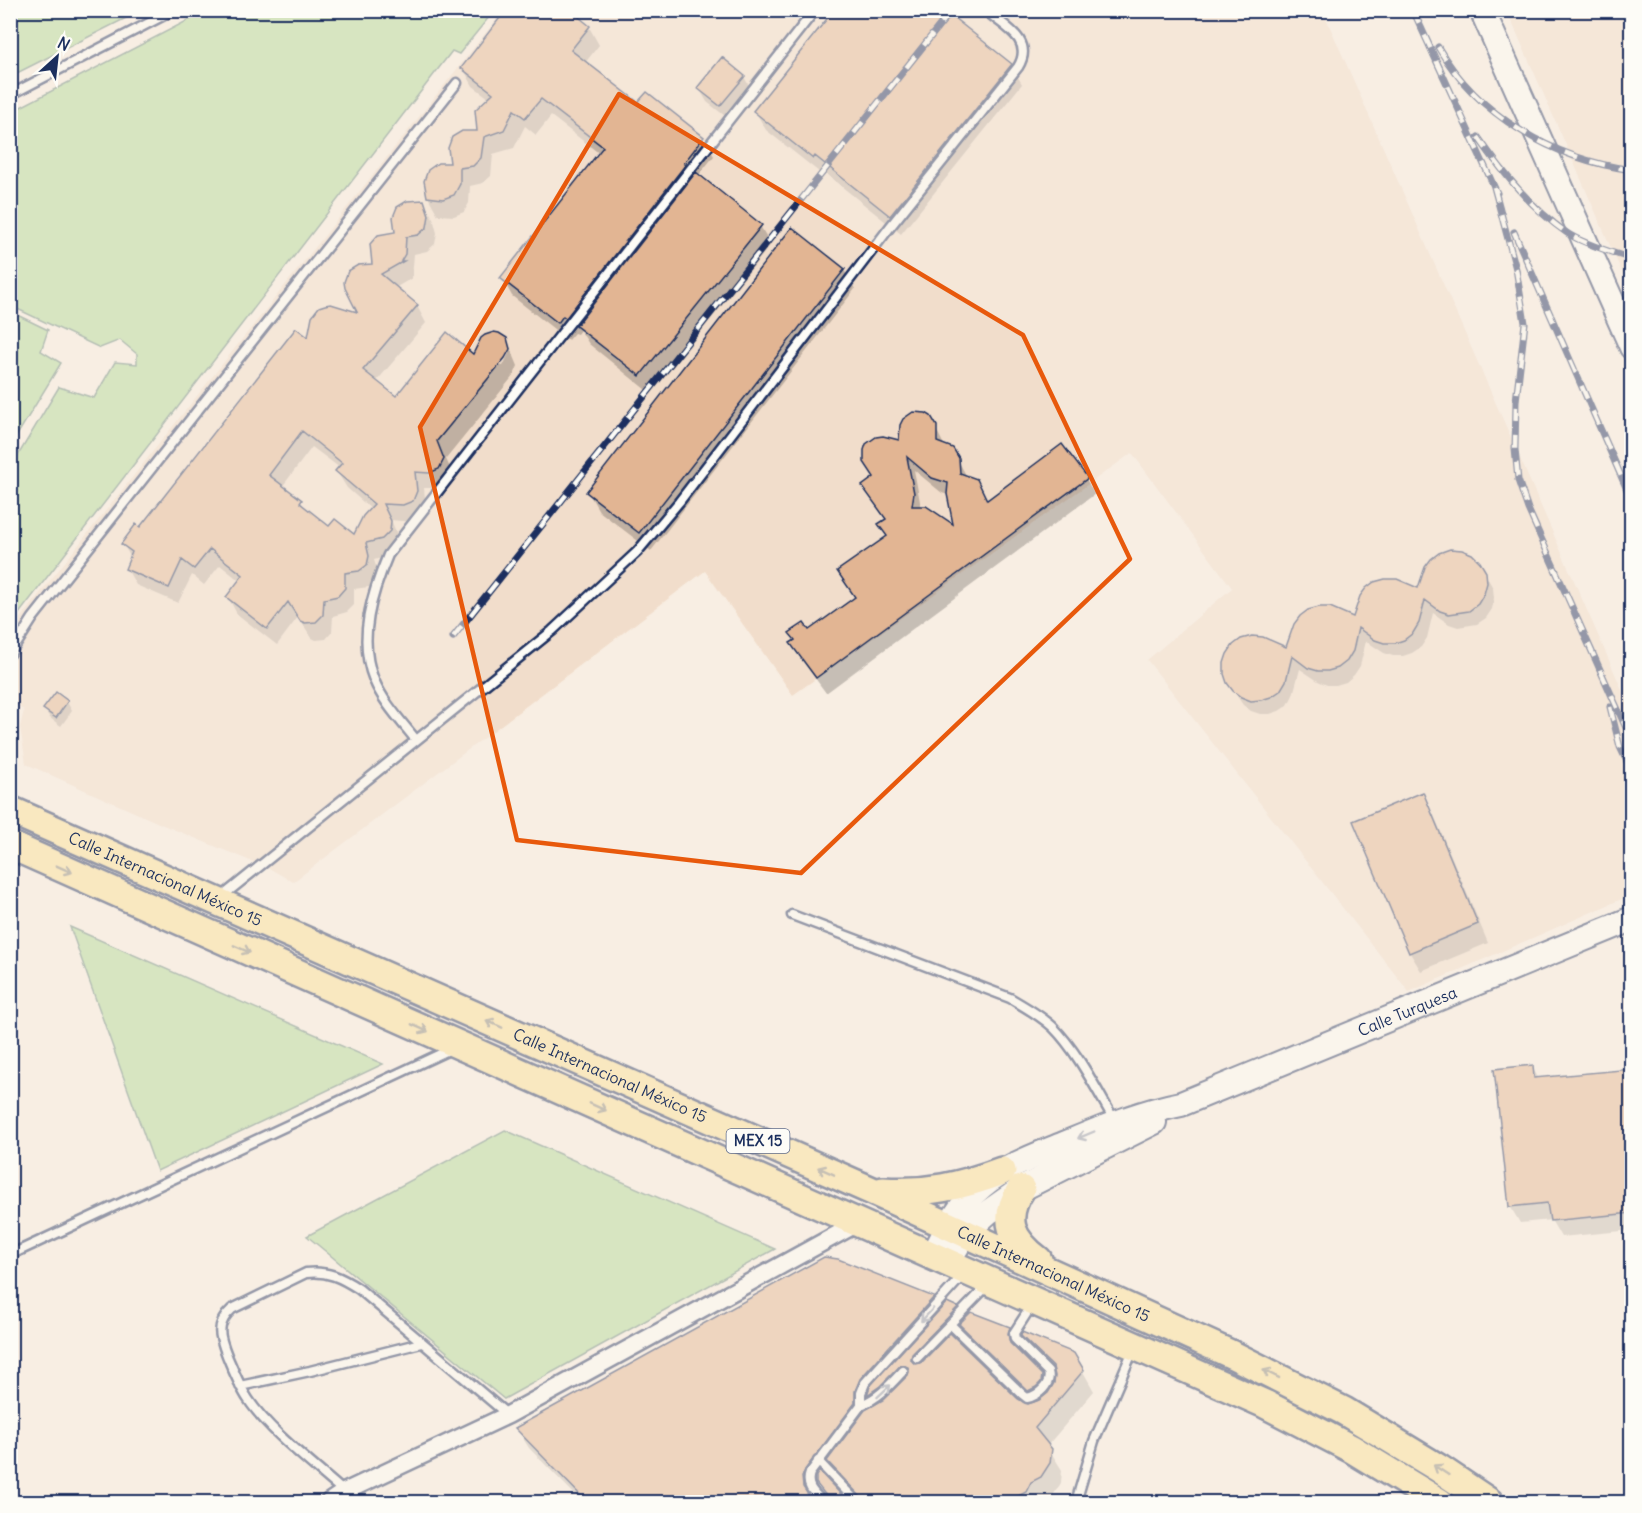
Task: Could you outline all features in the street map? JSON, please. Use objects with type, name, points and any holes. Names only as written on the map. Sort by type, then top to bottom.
[{"type":"main road","name":"Calle Internacional México 15","points":[[10,810],[870,1190],[1300,1387],[1390,1437],[1489,1503]]},
{"type":"main road","name":"Calle Internacional México 15","points":[[10,845],[1265,1404],[1369,1459],[1439,1503]]},
{"type":"main road","points":[[870,1190],[903,1192],[937,1190],[970,1183],[1011,1180],[1014,1199],[1011,1214],[1012,1230],[1019,1244],[1063,1279]]},
{"type":"street","points":[[1482,10],[1632,347]]},
{"type":"street","name":"Calle Turquesa","points":[[959,1268],[956,1229],[987,1213],[1011,1180],[1120,1129],[1156,1109],[1181,1104],[1632,919]]},
{"type":"street","points":[[329,1503],[344,1492],[508,1415],[858,1223]]},
{"type":"lane","points":[[10,95],[174,10]]},
{"type":"lane","points":[[416,740],[383,699],[373,679],[369,658],[366,633],[371,603],[388,555],[815,10]]},
{"type":"lane","points":[[217,901],[552,631],[637,552],[679,502],[891,227],[1018,67],[1023,59],[1024,45],[985,10]]},
{"type":"lane","points":[[10,654],[33,618],[457,83]]},
{"type":"lane","points":[[792,915],[1010,998],[1033,1011],[1054,1028],[1072,1051],[1120,1129]]},
{"type":"lane","points":[[10,1255],[458,1045]]},
{"type":"lane","points":[[917,1358],[950,1324],[959,1268]]},
{"type":"lane","points":[[861,1405],[861,1393],[865,1383],[959,1268]]},
{"type":"lane","points":[[344,1492],[260,1414],[240,1386],[220,1337],[220,1326],[224,1316],[232,1308],[306,1273],[319,1271],[332,1274],[359,1289],[508,1415]]},
{"type":"lane","points":[[950,1324],[1022,1394],[1031,1398],[1043,1388],[1050,1377],[1045,1369],[1020,1345],[1014,1333],[1034,1301]]},
{"type":"lane","points":[[240,1386],[421,1342]]},
{"type":"lane","points":[[1076,1503],[1094,1441],[1135,1345]]},
{"type":"lane","points":[[823,1503],[809,1486],[807,1479],[861,1405],[884,1392],[903,1371]]},
{"type":"lane","points":[[818,1461],[857,1503]]},
{"type":"highlighted area","points":[[619,94],[1023,335],[1130,559],[801,873],[517,840],[420,427]]},
{"type":"shaded area","points":[[503,11],[1323,11],[1631,710],[1631,895],[1409,992],[1147,660],[1232,588],[1132,453],[793,695],[705,571],[293,882],[272,870],[163,825],[26,764],[20,727],[24,710],[11,704],[10,631]]},
{"type":"shaded area","points":[[1507,11],[1631,11],[1631,293]]},
{"type":"green space","points":[[11,10],[140,10],[140,11],[11,76]]},
{"type":"green space","points":[[206,11],[494,11],[459,54],[452,51],[11,624],[11,467],[59,387],[94,398],[115,362],[137,364],[137,354],[120,340],[100,348],[11,306],[11,112]]},
{"type":"green space","points":[[11,312],[48,330],[41,351],[61,363],[11,445]]},
{"type":"green space","points":[[70,927],[383,1064],[157,1171]]},
{"type":"green space","points":[[505,1130],[775,1249],[504,1399],[307,1236]]},
{"type":"building","points":[[506,10],[570,10],[590,26],[571,50],[638,102],[647,92],[704,137],[684,163],[686,164],[566,318],[563,316],[558,323],[500,278],[603,147],[541,99],[525,118],[514,110],[504,130],[484,137],[481,158],[473,166],[460,168],[460,184],[454,195],[443,199],[427,197],[424,181],[428,170],[438,163],[450,163],[448,148],[452,137],[462,131],[477,131],[475,110],[493,93],[461,68]]},
{"type":"building","points":[[834,10],[944,10],[1012,64],[890,216],[815,156],[813,159],[753,111]]},
{"type":"building","points":[[722,57],[745,76],[720,106],[697,88]]},
{"type":"building","points":[[696,172],[762,225],[640,376],[576,326]]},
{"type":"building","points":[[424,200],[429,215],[427,227],[418,235],[406,237],[405,254],[401,261],[404,261],[381,274],[418,305],[363,370],[396,396],[447,332],[473,354],[481,338],[494,332],[507,338],[510,349],[437,441],[444,459],[439,469],[429,473],[415,472],[417,491],[413,501],[403,505],[383,504],[391,521],[390,531],[382,539],[366,543],[369,556],[367,565],[359,571],[345,573],[345,588],[338,596],[324,599],[323,615],[316,622],[300,621],[288,602],[267,629],[226,597],[243,575],[210,549],[194,569],[182,560],[169,588],[125,569],[132,552],[121,544],[136,524],[140,527],[296,328],[308,337],[312,316],[319,307],[325,305],[331,304],[357,312],[345,288],[344,282],[348,271],[358,265],[372,264],[370,244],[378,235],[395,232],[393,217],[397,207],[407,201]],"holes":[[[302,431],[342,463],[335,471],[374,504],[363,516],[354,534],[335,519],[329,526],[300,503],[302,500],[269,475]]]},
{"type":"building","points":[[792,227],[845,269],[639,533],[586,492]]},
{"type":"building","points":[[913,412],[926,413],[931,416],[937,426],[937,442],[953,448],[959,458],[960,473],[977,479],[987,500],[1062,444],[1088,478],[816,678],[790,643],[795,640],[789,633],[804,623],[809,630],[855,597],[837,571],[887,536],[878,524],[886,519],[862,486],[874,477],[864,462],[864,450],[866,444],[876,437],[883,436],[899,440],[900,425],[903,419]],"holes":[[[907,457],[932,478],[948,483],[947,494],[953,524],[926,506],[912,506],[914,493]]]},
{"type":"building","points":[[1450,549],[1472,554],[1486,572],[1487,583],[1484,594],[1478,604],[1469,611],[1449,614],[1440,611],[1425,600],[1419,623],[1413,633],[1395,643],[1375,640],[1358,628],[1353,651],[1347,661],[1338,668],[1328,671],[1308,668],[1292,656],[1286,681],[1280,691],[1261,700],[1251,701],[1241,697],[1227,683],[1224,663],[1233,645],[1241,639],[1252,636],[1263,637],[1286,647],[1294,624],[1308,610],[1330,607],[1353,617],[1360,596],[1374,582],[1397,579],[1418,588],[1425,567],[1431,559]]},
{"type":"building","points":[[56,692],[68,701],[56,718],[43,709]]},
{"type":"building","points":[[1423,792],[1478,924],[1409,953],[1353,821]]},
{"type":"building","points":[[1533,1065],[1534,1078],[1632,1069],[1632,1213],[1550,1221],[1547,1203],[1509,1207],[1494,1069]]},
{"type":"building","points":[[824,1257],[838,1259],[934,1297],[860,1379],[855,1391],[855,1403],[805,1470],[802,1477],[803,1487],[814,1503],[588,1503],[515,1428]]},
{"type":"building","points":[[947,1302],[958,1307],[912,1354],[911,1360],[915,1364],[922,1362],[950,1333],[1018,1399],[1028,1404],[1048,1393],[1055,1376],[1053,1367],[1021,1336],[1022,1332],[1074,1353],[1084,1370],[1035,1428],[1052,1449],[1050,1463],[1041,1477],[1031,1482],[1026,1492],[1005,1503],[863,1503],[862,1498],[827,1461],[865,1410],[883,1400],[908,1375],[908,1367],[901,1365],[880,1386],[867,1395],[870,1386]]},
{"type":"building","points":[[971,1312],[1010,1327],[1008,1334],[1010,1343],[1042,1375],[1041,1382],[1036,1387],[1028,1391],[959,1324]]},
{"type":"building","points":[[819,1471],[849,1503],[829,1503],[828,1498],[816,1483]]},
{"type":"railway","points":[[453,637],[952,10]]},
{"type":"railway","points":[[1413,10],[1497,193]]},
{"type":"railway","points":[[1438,47],[1474,94],[1520,130],[1574,156],[1632,170]]},
{"type":"railway","points":[[1478,137],[1497,164],[1541,213],[1567,233],[1598,248],[1632,259]]},
{"type":"railway","points":[[1494,187],[1516,269],[1525,323],[1516,401],[1515,449],[1518,480],[1528,509],[1632,741]]},
{"type":"railway","points":[[1514,232],[1632,501]]},
{"type":"railway","points":[[1610,707],[1620,747],[1632,772]]}]
